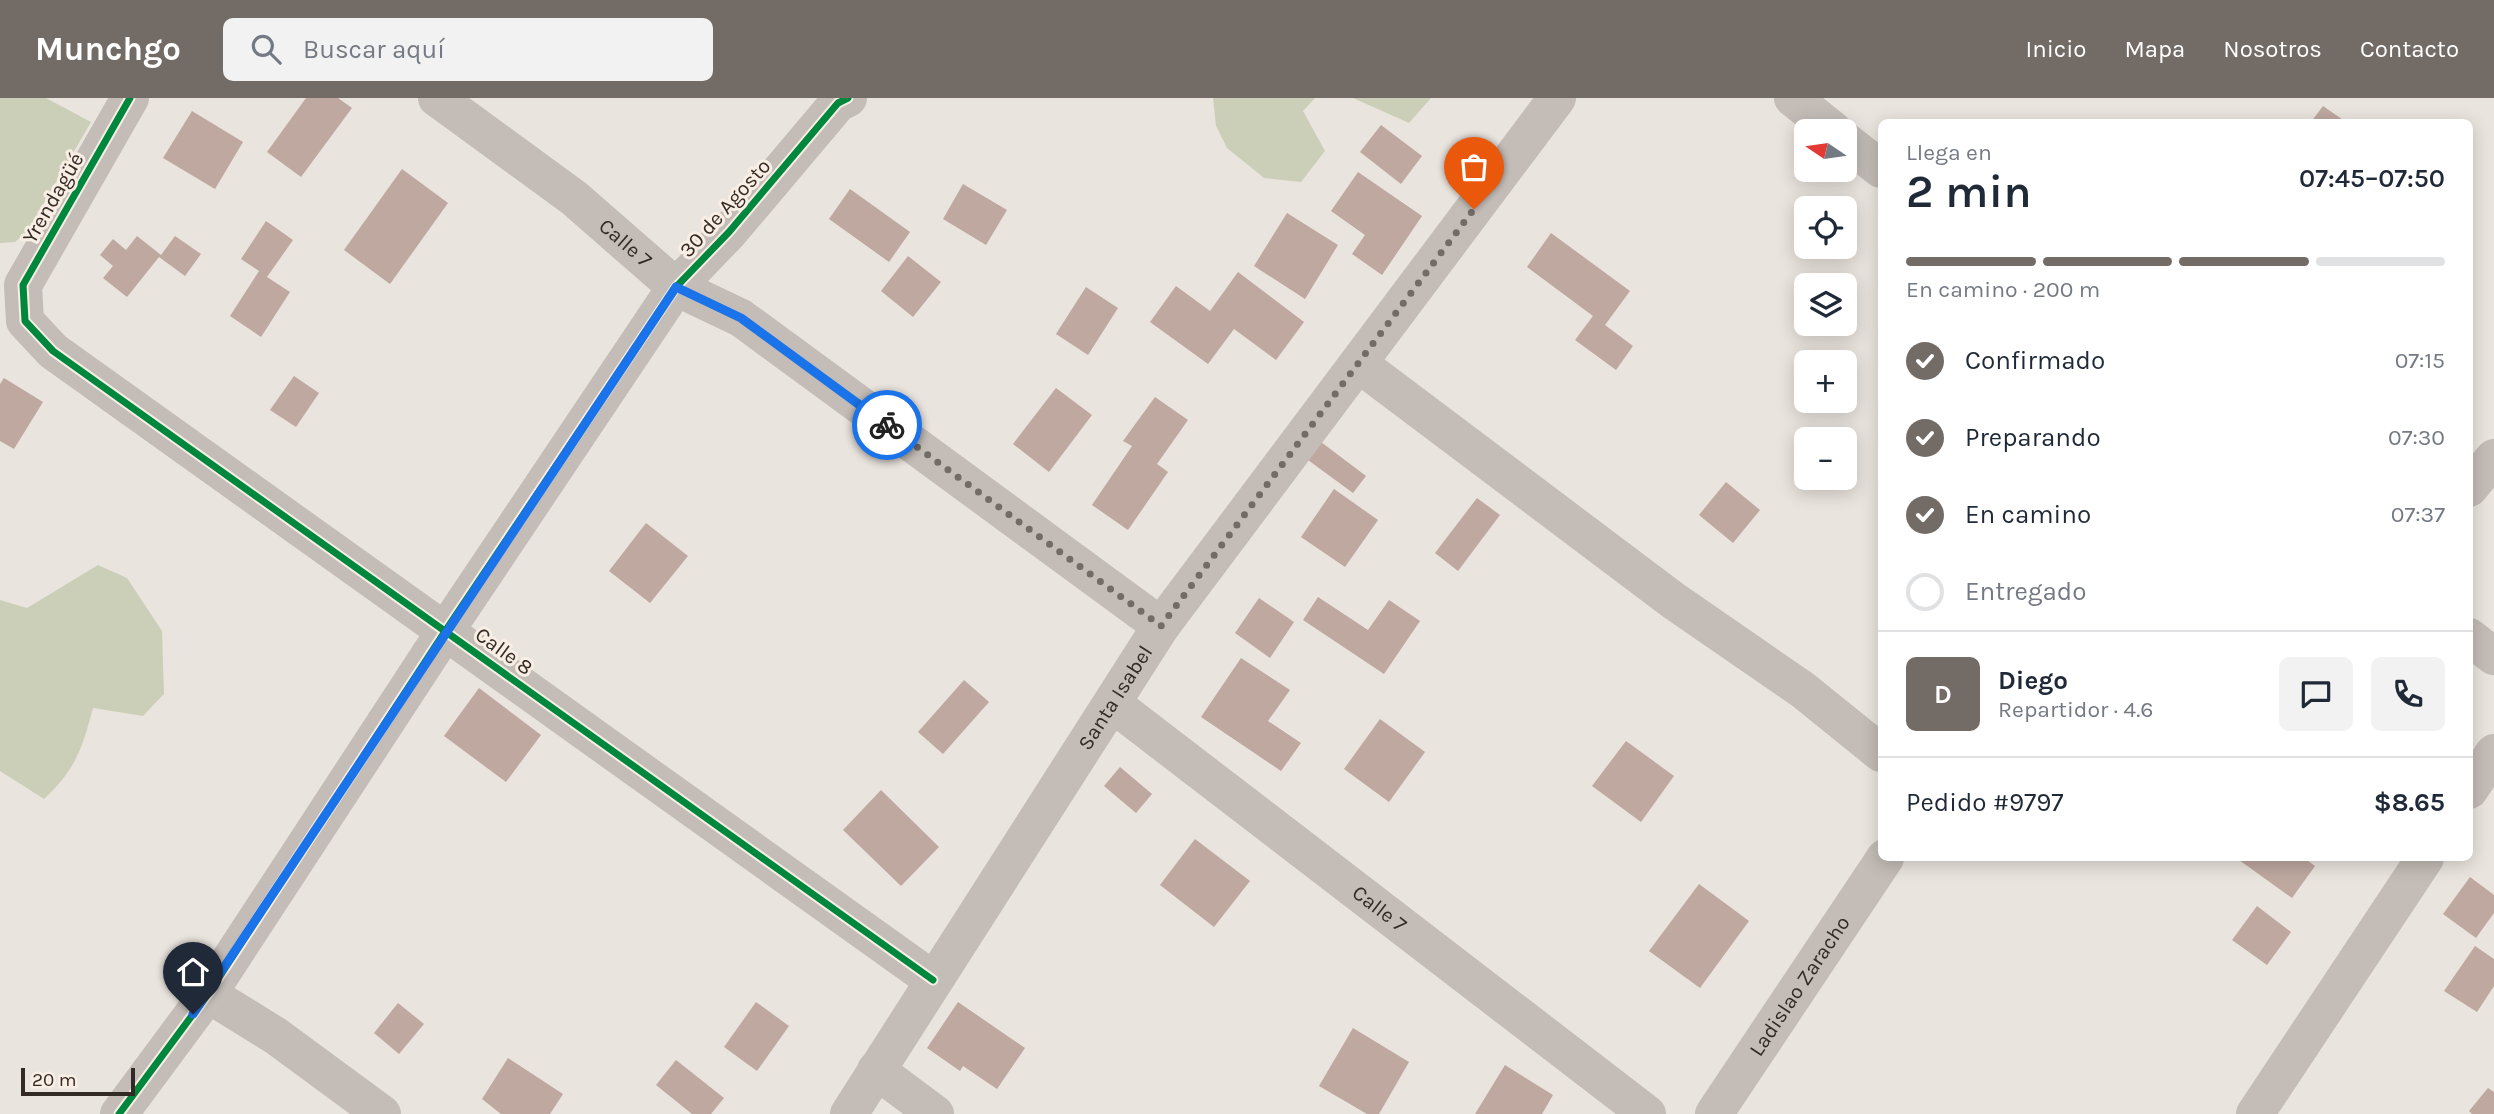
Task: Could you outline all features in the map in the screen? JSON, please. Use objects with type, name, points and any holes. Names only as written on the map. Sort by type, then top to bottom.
[{"type":"street","name":"Yrendagüé","points":[[25,321],[23,285],[130,98]]},
{"type":"street","name":"Calle 7","points":[[437,98],[574,198],[676,287],[741,318],[1161,626]]},
{"type":"street","name":"30 de Agosto","points":[[119,1114],[208,994],[446,630],[676,287],[729,232],[838,103],[848,98]]},
{"type":"street","name":"Santa Isabel","points":[[849,1114],[1161,626],[1557,98]]},
{"type":"street","points":[[1793,98],[1819,119]]},
{"type":"street","points":[[1857,150],[1878,167]]},
{"type":"street","name":"Calle 8","points":[[25,321],[53,351],[933,980]]},
{"type":"street","points":[[1359,364],[1674,601],[1802,690],[1878,751]]},
{"type":"street","points":[[2473,483],[2494,458]]},
{"type":"street","points":[[2473,640],[2494,656]]},
{"type":"street","name":"Calle 7","points":[[1113,704],[1647,1114]]},
{"type":"street","points":[[2473,784],[2494,753]]},
{"type":"street","name":"Ladislao Zaracho","points":[[1714,1114],[1883,861]]},
{"type":"street","points":[[2255,1114],[2423,861]]},
{"type":"street","points":[[208,994],[276,1036],[382,1114]]},
{"type":"street","points":[[876,1070],[935,1114]]},
{"type":"green space","points":[[0,98],[46,98],[91,122],[27,232],[15,242],[0,243]]},
{"type":"green space","points":[[1213,98],[1315,98],[1303,111],[1325,151],[1301,182],[1264,178],[1227,148],[1216,126]]},
{"type":"green space","points":[[1353,98],[1431,98],[1409,123]]},
{"type":"green space","points":[[98,565],[127,578],[162,631],[164,694],[143,716],[93,708],[71,768],[44,799],[0,771],[0,600],[27,608]]},
{"type":"building","points":[[306,98],[338,98],[352,108],[301,177],[267,152]]},
{"type":"building","points":[[2323,106],[2342,119],[2313,119]]},
{"type":"building","points":[[192,111],[243,142],[215,189],[163,158]]},
{"type":"building","points":[[1381,125],[1422,156],[1401,184],[1360,152]]},
{"type":"building","points":[[402,169],[448,203],[390,284],[344,250]]},
{"type":"building","points":[[1358,172],[1422,216],[1382,275],[1352,254],[1365,235],[1331,211]]},
{"type":"building","points":[[963,184],[1007,210],[986,245],[943,219]]},
{"type":"building","points":[[850,189],[910,232],[889,262],[829,219]]},
{"type":"building","points":[[1287,213],[1338,245],[1305,299],[1254,266]]},
{"type":"building","points":[[266,221],[293,240],[267,277],[290,292],[261,337],[230,316],[259,271],[241,259]]},
{"type":"building","points":[[1551,233],[1630,291],[1605,325],[1633,346],[1616,370],[1575,340],[1593,316],[1527,267]]},
{"type":"building","points":[[137,236],[161,255],[175,236],[201,254],[185,276],[159,257],[127,297],[103,278],[113,266],[100,255],[113,239],[126,250]]},
{"type":"building","points":[[908,256],[941,282],[913,317],[881,291]]},
{"type":"building","points":[[1238,272],[1304,322],[1276,360],[1234,329],[1208,364],[1150,322],[1176,286],[1210,311]]},
{"type":"building","points":[[1086,287],[1118,308],[1088,355],[1056,334]]},
{"type":"building","points":[[294,376],[319,393],[296,427],[270,410]]},
{"type":"building","points":[[4,378],[43,402],[14,449],[0,441],[0,384]]},
{"type":"building","points":[[1056,388],[1092,415],[1049,472],[1013,444]]},
{"type":"building","points":[[1155,397],[1188,420],[1157,464],[1168,472],[1128,530],[1092,505],[1132,446],[1123,441]]},
{"type":"building","points":[[1321,442],[1366,476],[1353,493],[1308,460]]},
{"type":"building","points":[[1726,482],[1760,510],[1733,543],[1699,515]]},
{"type":"building","points":[[1334,489],[1378,520],[1345,567],[1301,537]]},
{"type":"building","points":[[1477,498],[1500,515],[1458,571],[1435,553]]},
{"type":"building","points":[[646,523],[688,556],[650,603],[609,571]]},
{"type":"building","points":[[1318,597],[1368,630],[1389,600],[1420,621],[1384,674],[1303,620]]},
{"type":"building","points":[[1259,598],[1294,622],[1270,658],[1235,633]]},
{"type":"building","points":[[1241,658],[1290,690],[1268,721],[1301,743],[1281,771],[1201,717]]},
{"type":"building","points":[[964,680],[989,702],[943,754],[918,732]]},
{"type":"building","points":[[479,688],[541,735],[506,782],[444,736]]},
{"type":"building","points":[[1380,719],[1425,752],[1389,802],[1344,769]]},
{"type":"building","points":[[1626,741],[1674,776],[1641,822],[1592,786]]},
{"type":"building","points":[[1120,767],[1152,794],[1136,813],[1104,786]]},
{"type":"building","points":[[881,790],[939,847],[901,886],[843,830]]},
{"type":"building","points":[[1195,839],[1250,881],[1214,927],[1160,885]]},
{"type":"building","points":[[2240,861],[2308,861],[2315,866],[2292,898]]},
{"type":"building","points":[[2470,877],[2494,895],[2494,913],[2476,938],[2443,914]]},
{"type":"building","points":[[1699,884],[1749,921],[1700,988],[1649,951]]},
{"type":"building","points":[[2257,906],[2291,932],[2267,965],[2232,940]]},
{"type":"building","points":[[2475,946],[2494,959],[2494,986],[2477,1012],[2444,991]]},
{"type":"building","points":[[756,1002],[789,1026],[757,1071],[724,1047]]},
{"type":"building","points":[[958,1002],[1025,1048],[997,1089],[963,1066],[960,1071],[927,1048]]},
{"type":"building","points":[[398,1003],[424,1024],[399,1054],[374,1033]]},
{"type":"building","points":[[1353,1028],[1409,1062],[1379,1114],[1367,1114],[1319,1086]]},
{"type":"building","points":[[508,1058],[563,1094],[550,1114],[501,1114],[482,1099]]},
{"type":"building","points":[[676,1060],[724,1098],[711,1114],[692,1114],[656,1085]]},
{"type":"building","points":[[1505,1065],[1553,1095],[1542,1114],[1475,1114]]},
{"type":"building","points":[[2488,1088],[2494,1092],[2494,1114],[2472,1114],[2469,1111]]},
{"type":"cycle path","points":[[130,98],[23,285],[25,321],[53,351],[933,980]]},
{"type":"cycle path","points":[[119,1114],[208,994],[446,630],[676,287],[729,232],[838,103],[848,98]]},
{"type":"way so far","points":[[887,425],[1161,626],[1474,209]]},
{"type":"route","points":[[193,1014],[676,287],[741,318],[887,425]]}]
